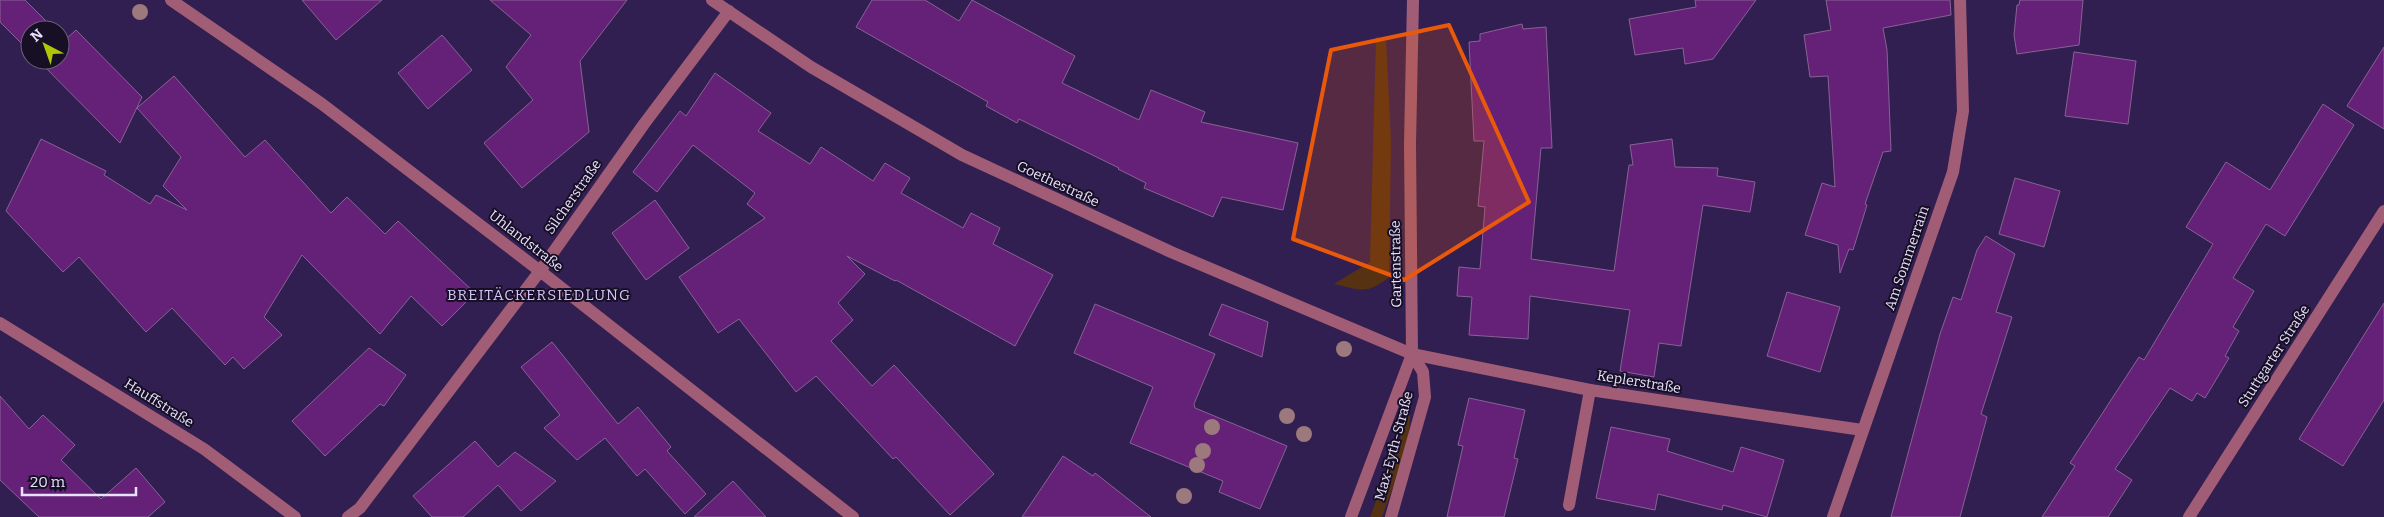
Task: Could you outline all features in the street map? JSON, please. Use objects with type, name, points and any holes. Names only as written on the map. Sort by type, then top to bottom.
[{"type":"street","name":"Uhlandstraße","points":[[171,0],[322,104],[540,271],[853,517]]},
{"type":"street","name":"Goethestraße","points":[[712,0],[811,67],[962,155],[1171,252],[1412,354]]},
{"type":"street","name":"Gartenstraße","points":[[1351,517],[1412,354],[1410,144],[1413,0]]},
{"type":"street","name":"Am Sommerrain","points":[[1833,517],[1953,172],[1963,111],[1960,0]]},
{"type":"street","name":"Silcherstraße","points":[[348,517],[360,508],[540,271],[644,124],[729,11]]},
{"type":"street","name":"Stuttgarter Straße","points":[[2189,517],[2384,211]]},
{"type":"street","name":"Hauffstraße","points":[[0,323],[204,449],[296,517]]},
{"type":"street","name":"Keplerstraße","points":[[1412,354],[1590,390],[1862,430]]},
{"type":"street","name":"Max-Eyth-Straße","points":[[1390,517],[1425,397],[1422,372],[1412,354]]},
{"type":"street","points":[[1569,504],[1590,390]]},
{"type":"highlighted area","points":[[1449,25],[1529,202],[1404,280],[1293,239],[1331,50]]},
{"type":"shaded area","points":[[1376,37],[1386,39],[1391,142],[1389,277],[1375,287],[1363,290],[1334,284],[1370,262]]},
{"type":"shaded area","points":[[1405,412],[1410,416],[1409,428],[1400,467],[1382,517],[1370,517],[1404,428]]},
{"type":"building","points":[[0,0],[25,0],[45,20],[20,20],[20,42],[0,22]]},
{"type":"building","points":[[302,0],[382,0],[336,40]]},
{"type":"building","points":[[490,0],[627,0],[580,61],[589,132],[522,188],[484,143],[533,100],[506,67],[531,35]]},
{"type":"building","points":[[872,0],[925,0],[959,21],[972,0],[1075,56],[1062,83],[1139,120],[1151,90],[1205,112],[1201,122],[1298,143],[1283,210],[1222,197],[1213,217],[1144,188],[1146,183],[1119,168],[1019,119],[1017,123],[986,106],[988,102],[856,27]]},
{"type":"building","points":[[1695,0],[1756,0],[1713,59],[1685,64],[1683,48],[1635,55],[1629,19],[1696,7]]},
{"type":"building","points":[[1826,0],[1950,0],[1951,15],[1883,28],[1887,50],[1891,151],[1883,152],[1865,204],[1867,205],[1853,250],[1849,249],[1840,273],[1838,245],[1805,235],[1822,183],[1835,187],[1828,76],[1810,77],[1804,35],[1831,30]]},
{"type":"building","points":[[2020,0],[2083,0],[2079,45],[2017,54],[2014,35],[2017,5],[2019,5]]},
{"type":"building","points":[[1522,24],[1523,29],[1546,27],[1552,148],[1541,148],[1531,259],[1614,271],[1629,165],[1633,165],[1630,145],[1672,139],[1675,167],[1718,168],[1717,176],[1755,182],[1750,212],[1703,205],[1681,346],[1659,343],[1654,377],[1620,371],[1630,310],[1530,296],[1528,339],[1469,335],[1472,297],[1457,296],[1459,267],[1480,269],[1485,207],[1478,206],[1484,141],[1474,141],[1469,42],[1480,41],[1480,34]]},
{"type":"building","points":[[76,30],[142,97],[120,143],[48,70],[70,70],[70,35]]},
{"type":"building","points":[[442,35],[472,70],[428,109],[398,73]]},
{"type":"building","points":[[2384,47],[2384,129],[2347,106]]},
{"type":"building","points":[[2074,52],[2136,61],[2128,124],[2065,116]]},
{"type":"building","points":[[715,73],[771,113],[758,131],[810,164],[821,147],[873,181],[885,163],[910,178],[901,193],[963,228],[971,213],[1000,228],[993,244],[1053,275],[1015,346],[896,280],[847,256],[865,274],[838,303],[853,320],[831,341],[872,386],[894,365],[994,474],[950,515],[896,457],[893,459],[816,376],[796,392],[739,319],[718,333],[679,277],[765,218],[747,204],[755,193],[693,145],[657,192],[633,172],[680,111],[686,116]]},
{"type":"building","points":[[174,76],[245,157],[265,140],[331,213],[347,197],[385,234],[398,221],[475,293],[442,326],[411,296],[380,334],[302,255],[264,317],[282,335],[244,369],[233,357],[225,365],[172,308],[146,332],[79,257],[63,272],[6,211],[41,139],[106,171],[104,175],[150,204],[156,195],[187,210],[163,186],[181,157],[137,108]]},
{"type":"building","points":[[2323,104],[2354,125],[2285,236],[2266,224],[2233,278],[2254,291],[2233,327],[2239,331],[2225,356],[2229,358],[2205,398],[2197,393],[2192,401],[2170,388],[2115,469],[2132,480],[2108,517],[2042,517],[2075,466],[2070,463],[2139,357],[2144,360],[2213,244],[2186,227],[2226,162],[2270,190]]},
{"type":"building","points":[[2015,178],[2060,191],[2044,247],[1999,234]]},
{"type":"building","points":[[655,200],[689,248],[646,280],[612,233]]},
{"type":"building","points":[[1986,236],[2015,254],[1996,312],[2012,317],[1981,414],[1987,417],[1960,517],[1891,517],[1940,334],[1953,297],[1961,300],[1977,250]]},
{"type":"building","points":[[1787,292],[1840,307],[1820,372],[1767,356]]},
{"type":"building","points":[[2384,303],[2384,400],[2343,466],[2299,439]]},
{"type":"building","points":[[1095,304],[1215,354],[1194,404],[1195,408],[1287,446],[1260,509],[1219,492],[1223,481],[1130,443],[1153,387],[1074,353]]},
{"type":"building","points":[[1222,304],[1268,322],[1262,357],[1209,335]]},
{"type":"building","points":[[552,342],[618,424],[638,407],[671,447],[667,451],[706,494],[685,514],[645,469],[637,476],[605,438],[577,460],[544,428],[560,415],[521,367]]},
{"type":"building","points":[[369,348],[406,375],[384,406],[380,404],[325,456],[292,421]]},
{"type":"building","points":[[0,396],[29,429],[43,415],[75,445],[61,460],[101,499],[136,468],[165,502],[148,517],[39,517],[0,480]]},
{"type":"building","points":[[1469,398],[1525,410],[1514,458],[1518,459],[1504,517],[1447,517],[1463,446],[1458,445]]},
{"type":"building","points":[[1611,427],[1670,439],[1667,451],[1733,472],[1741,447],[1784,460],[1767,517],[1723,505],[1722,510],[1658,494],[1655,510],[1596,498]]},
{"type":"building","points":[[475,441],[498,467],[515,452],[556,481],[521,511],[498,485],[463,517],[432,517],[413,496]]},
{"type":"building","points":[[1063,456],[1093,476],[1095,473],[1151,517],[1022,517]]},
{"type":"building","points":[[733,481],[766,517],[694,517]]},
{"type":"district","name":"BREITÄCKERSIEDLUNG","points":[[539,295]]}]
